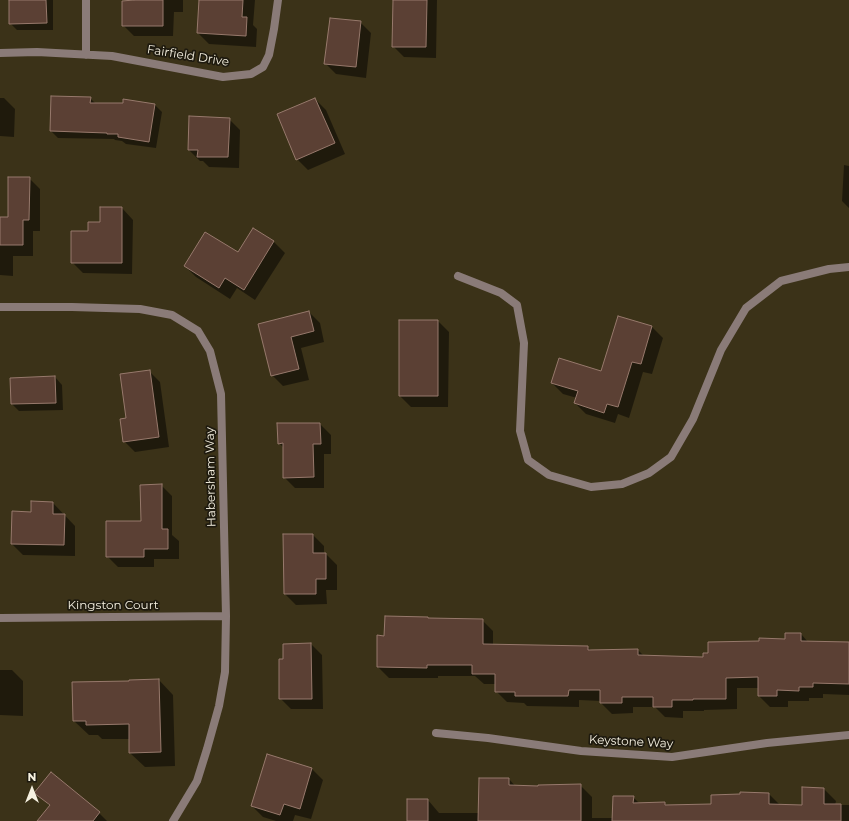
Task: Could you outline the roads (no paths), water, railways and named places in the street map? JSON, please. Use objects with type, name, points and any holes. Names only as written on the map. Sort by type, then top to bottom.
[{"type":"street","points":[[86,0],[86,55]]},
{"type":"street","name":"Fairfield Drive","points":[[0,52],[38,52],[112,56],[223,76],[251,74],[263,67],[269,55],[278,0]]},
{"type":"street","points":[[458,276],[502,293],[517,305],[524,343],[520,431],[528,460],[549,475],[591,487],[622,484],[649,473],[672,457],[693,419],[721,350],[746,308],[782,281],[829,269],[849,267]]},
{"type":"street","name":"Habersham Way","points":[[0,307],[140,309],[172,315],[198,331],[210,351],[221,394],[226,616],[225,672],[219,706],[208,749],[197,781],[173,821]]},
{"type":"street","name":"Kingston Court","points":[[0,618],[226,616]]},
{"type":"street","name":"Keystone Way","points":[[436,733],[488,738],[581,751],[672,757],[767,743],[849,735]]}]
